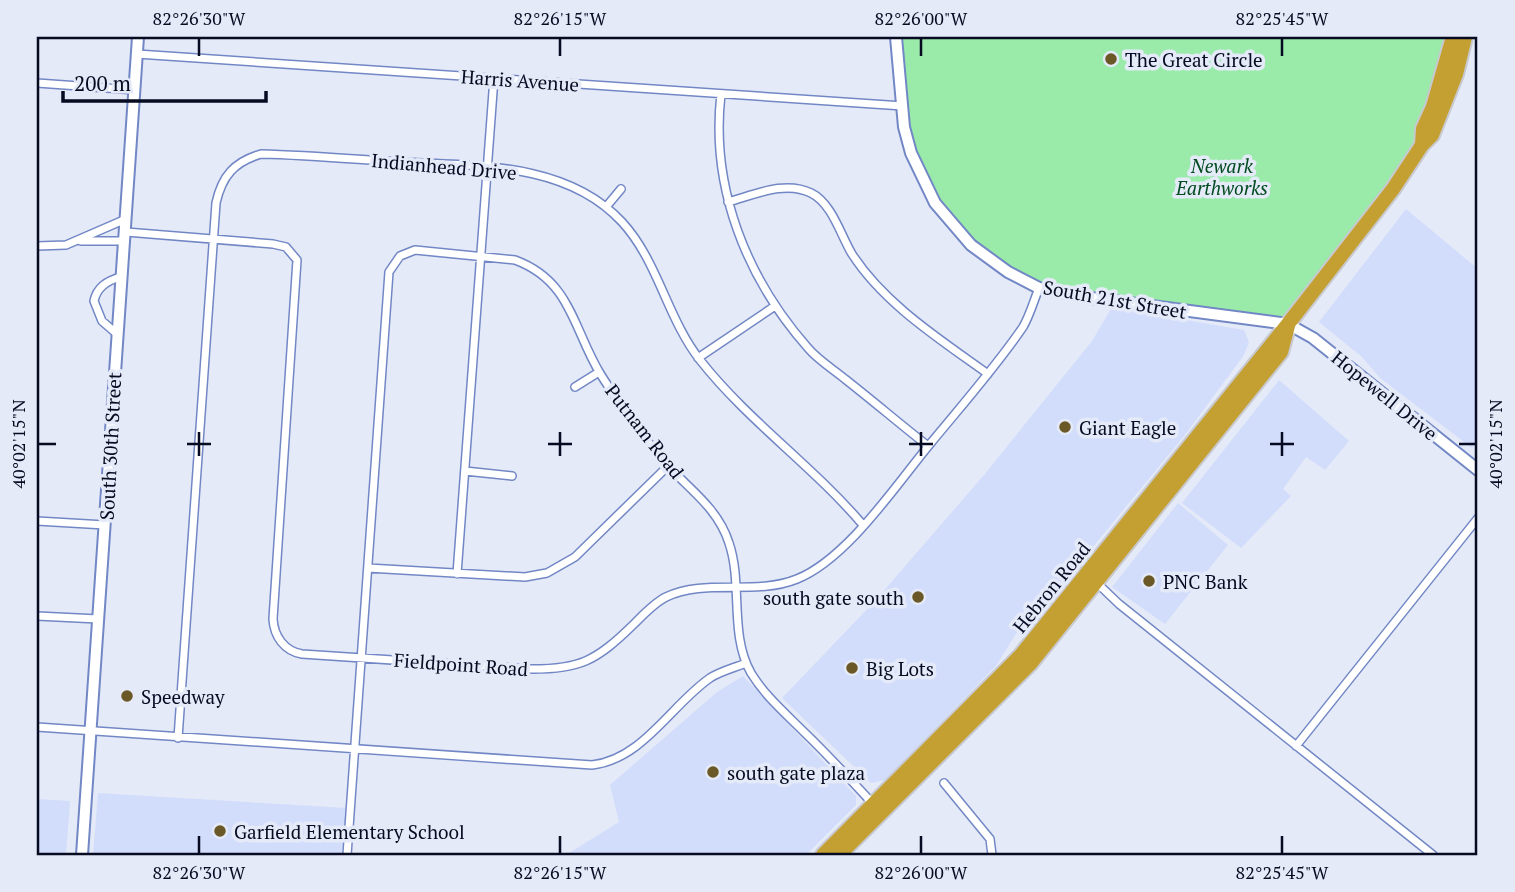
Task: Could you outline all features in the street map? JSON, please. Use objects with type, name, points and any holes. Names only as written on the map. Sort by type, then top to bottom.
[{"type":"highway","name":"Hebron Road","points":[[1422,145],[1423,129],[1433,107],[1453,37]]},
{"type":"highway","name":"Hebron Road","points":[[823,855],[877,808],[1038,654],[1129,529],[1130,521],[1288,324],[1393,189],[1422,145],[1433,135],[1442,116],[1465,37]]},
{"type":"highway","name":"Hebron Road","points":[[839,855],[877,808],[1090,580],[1281,352],[1288,324]]},
{"type":"street","name":"South 30th Street","points":[[82,855],[138,37]]},
{"type":"street","name":"South 21st Street","points":[[896,37],[902,106],[911,153],[926,187],[946,219],[971,245],[1008,272],[1040,288],[1091,298],[1288,324]]},
{"type":"street","name":"Harris Avenue","points":[[137,54],[902,106]]},
{"type":"street","points":[[457,574],[494,78]]},
{"type":"street","points":[[37,83],[135,90]]},
{"type":"street","points":[[721,94],[719,145],[728,202],[741,243],[775,306],[808,349],[928,446]]},
{"type":"street","name":"Indianhead Drive","points":[[178,738],[216,203],[225,177],[246,158],[261,154],[487,167],[533,174],[585,192],[622,223],[644,253],[698,358],[749,415],[846,504],[863,525]]},
{"type":"street","points":[[728,202],[790,187],[814,194],[825,205],[866,273],[908,313],[988,374]]},
{"type":"street","points":[[606,207],[621,189]]},
{"type":"street","points":[[37,246],[66,245],[126,219]]},
{"type":"street","name":"Fieldpoint Road","points":[[76,241],[125,236],[213,238],[286,247],[297,260],[274,607],[275,632],[293,652],[527,669],[568,669],[606,651],[648,610],[670,595],[694,589],[736,590],[778,586],[816,568],[863,525],[988,374],[1024,324],[1040,288]]},
{"type":"street","name":"Putnam Road","points":[[347,855],[390,269],[400,256],[411,250],[515,260],[531,266],[556,286],[599,372],[668,467],[715,513],[730,544],[746,663],[771,700],[877,808]]},
{"type":"street","points":[[117,334],[102,321],[94,301],[99,289],[108,281],[120,277]]},
{"type":"street","points":[[698,358],[775,306]]},
{"type":"street","name":"Hopewell Drive","points":[[1288,324],[1313,338],[1478,470]]},
{"type":"street","points":[[575,387],[599,372]]},
{"type":"street","points":[[368,568],[525,577],[556,569],[575,557],[668,467]]},
{"type":"street","points":[[465,471],[512,475]]},
{"type":"street","points":[[1296,746],[1478,518]]},
{"type":"street","points":[[37,521],[105,524]]},
{"type":"street","points":[[1090,580],[1433,855]]},
{"type":"street","points":[[37,616],[98,619]]},
{"type":"street","points":[[37,727],[559,765],[600,764],[633,748],[713,676],[746,663]]},
{"type":"street","points":[[944,783],[990,839],[992,855]]},
{"type":"shaded area","points":[[1406,209],[1478,269],[1478,439],[1472,448],[1380,378],[1362,357],[1319,322]]},
{"type":"shaded area","points":[[1112,307],[1244,330],[1249,342],[1244,355],[1185,435],[1046,604],[1022,624],[996,666],[885,780],[871,783],[782,698],[874,602],[984,475],[1092,341]]},
{"type":"shaded area","points":[[1279,380],[1349,441],[1325,470],[1306,457],[1283,489],[1291,496],[1241,548],[1182,503]]},
{"type":"shaded area","points":[[1178,503],[1228,545],[1165,624],[1112,587]]},
{"type":"shaded area","points":[[743,676],[856,796],[856,805],[806,855],[566,855],[619,822],[610,785],[717,692]]},
{"type":"shaded area","name":"Garfield Elementary School","points":[[98,793],[346,808],[342,855],[93,855]]},
{"type":"shaded area","points":[[37,799],[70,801],[66,855],[37,855]]},
{"type":"green space","name":"Newark Earthworks","points":[[896,37],[1453,37],[1422,145],[1288,324],[1039,288],[959,233],[911,153]]},
{"type":"place","name":"The Great Circle","points":[[1111,59]]},
{"type":"place","name":"Giant Eagle","points":[[1065,427]]},
{"type":"place","name":"PNC Bank","points":[[1149,581]]},
{"type":"place","name":"south gate south","points":[[918,597]]},
{"type":"place","name":"Big Lots","points":[[852,668]]},
{"type":"place","name":"Speedway","points":[[127,696]]},
{"type":"place","name":"south gate plaza","points":[[713,772]]},
{"type":"place","name":"Garfield Elementary School","points":[[220,831]]}]
